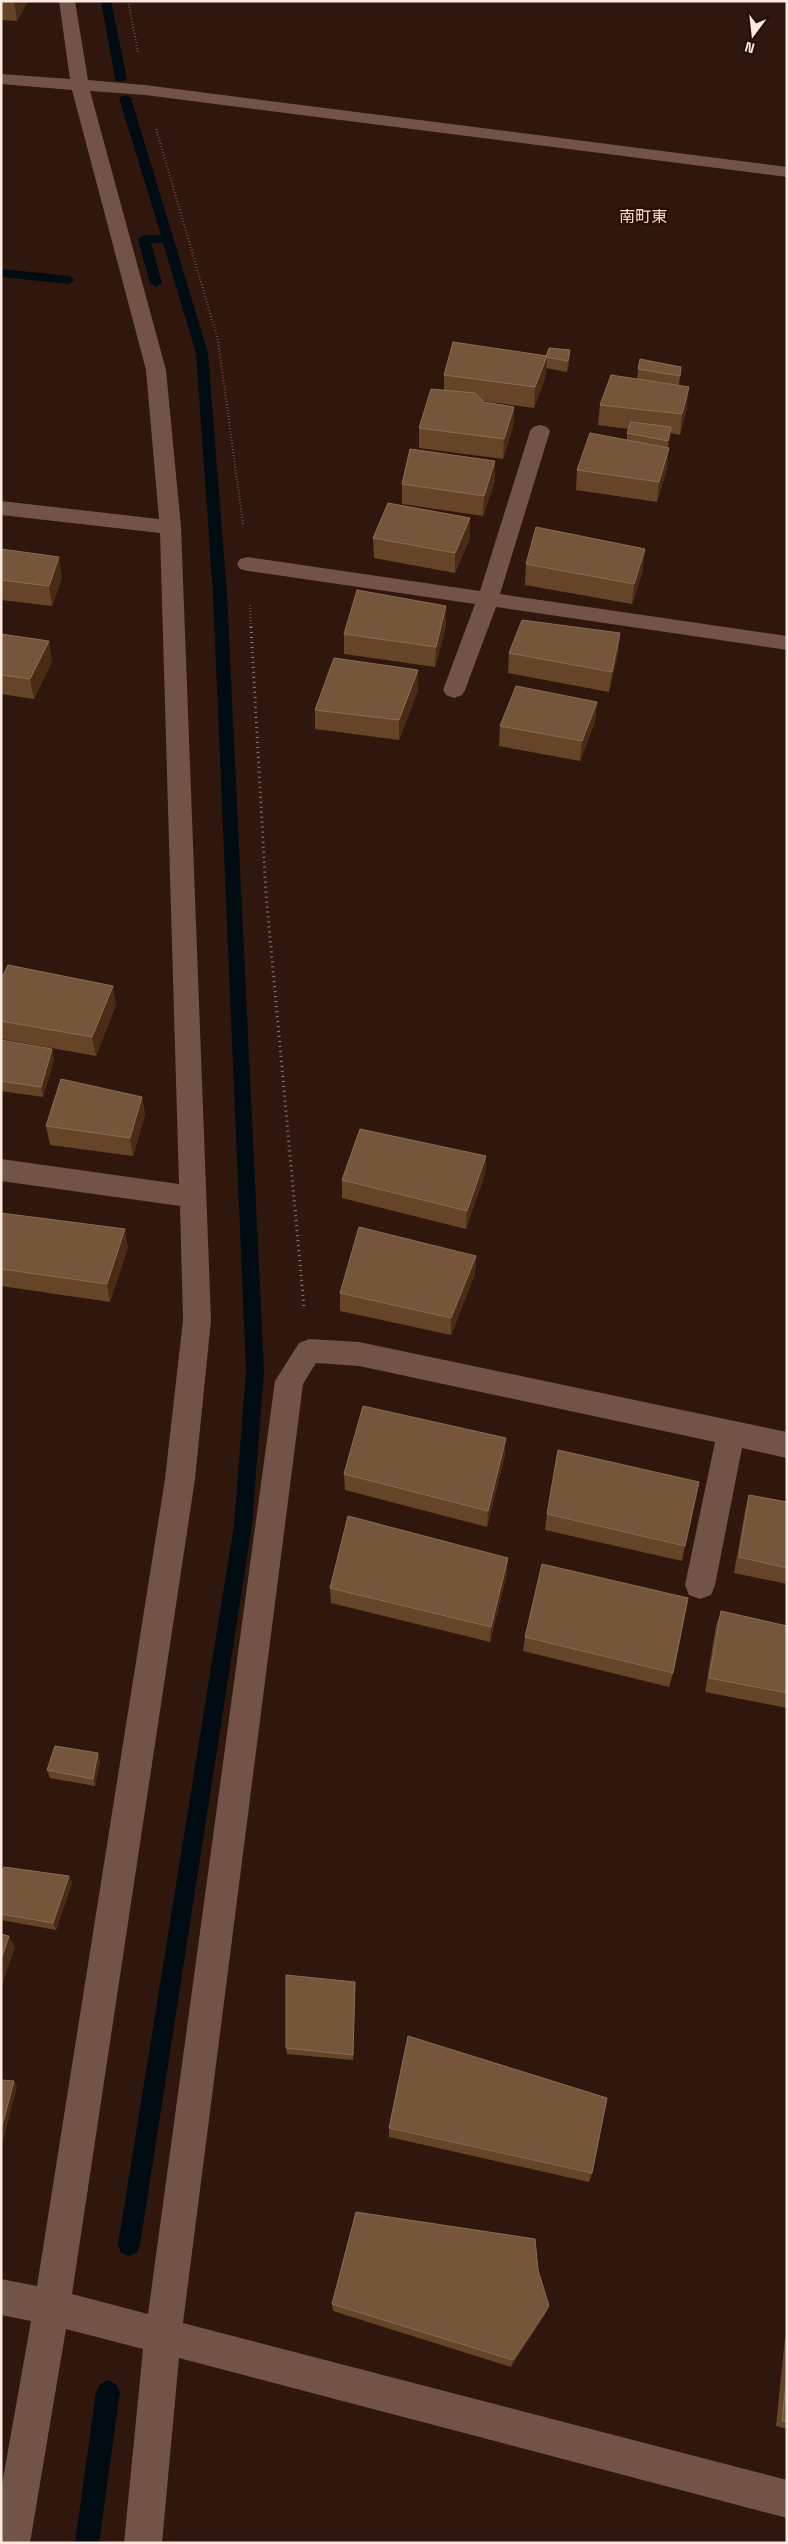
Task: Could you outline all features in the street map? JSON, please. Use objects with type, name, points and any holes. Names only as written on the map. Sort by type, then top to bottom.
[{"type":"street","points":[[11,2543],[52,2307],[180,1479],[197,1320],[191,1197],[170,527],[156,370],[80,86],[67,1]]},
{"type":"street","points":[[1,79],[145,90],[787,172]]},
{"type":"street","points":[[454,690],[488,599],[540,431]]},
{"type":"street","points":[[1,508],[170,527]]},
{"type":"street","points":[[248,564],[787,642]]},
{"type":"street","points":[[1,1170],[191,1197]]},
{"type":"street","points":[[143,2543],[163,2336],[289,1381],[308,1350],[359,1354],[787,1445]]},
{"type":"street","points":[[700,1585],[730,1433]]},
{"type":"street","points":[[1,2297],[52,2307],[787,2499]]},
{"type":"path","points":[[128,1],[145,90],[218,340],[248,564],[266,894],[308,1350]]},
{"type":"building","points":[[453,342],[547,356],[535,387],[444,375]]},
{"type":"building","points":[[549,348],[570,350],[568,361],[546,357]]},
{"type":"building","points":[[640,359],[681,367],[680,376],[638,369]]},
{"type":"building","points":[[611,375],[689,387],[682,414],[600,405]]},
{"type":"building","points":[[431,389],[475,393],[484,402],[514,407],[504,439],[419,428]]},
{"type":"building","points":[[631,422],[671,427],[668,441],[627,433]]},
{"type":"building","points":[[590,433],[669,448],[659,482],[577,470]]},
{"type":"building","points":[[410,449],[495,461],[484,496],[402,484]]},
{"type":"building","points":[[388,503],[470,518],[455,553],[373,538]]},
{"type":"building","points":[[536,527],[645,549],[634,584],[526,564]]},
{"type":"building","points":[[1,549],[59,557],[49,586],[1,580]]},
{"type":"building","points":[[357,590],[446,606],[436,647],[344,634]]},
{"type":"building","points":[[522,620],[620,633],[612,672],[509,653]]},
{"type":"building","points":[[1,634],[49,641],[30,679],[1,675]]},
{"type":"building","points":[[334,658],[418,670],[399,720],[315,710]]},
{"type":"building","points":[[516,686],[597,702],[582,741],[500,726]]},
{"type":"building","points":[[8,965],[113,986],[92,1037],[1,1021],[1,979]]},
{"type":"building","points":[[1,1040],[52,1049],[41,1087],[1,1081]]},
{"type":"building","points":[[61,1079],[142,1097],[130,1138],[46,1126]]},
{"type":"building","points":[[360,1129],[486,1156],[467,1211],[342,1180]]},
{"type":"building","points":[[1,1213],[125,1229],[107,1284],[1,1269]]},
{"type":"building","points":[[359,1227],[476,1256],[451,1318],[340,1293]]},
{"type":"building","points":[[363,1406],[506,1438],[488,1511],[344,1474]]},
{"type":"building","points":[[558,1450],[699,1482],[685,1546],[547,1514]]},
{"type":"building","points":[[749,1495],[787,1502],[787,1568],[739,1557]]},
{"type":"building","points":[[348,1516],[508,1558],[491,1627],[330,1588]]},
{"type":"building","points":[[542,1564],[688,1598],[673,1673],[525,1637]]},
{"type":"building","points":[[721,1611],[787,1626],[787,1693],[709,1678]]},
{"type":"building","points":[[55,1746],[98,1753],[93,1779],[47,1770]]},
{"type":"building","points":[[4,1867],[69,1876],[53,1923],[1,1914],[1,1873]]},
{"type":"building","points":[[1,1934],[9,1936],[1,1960]]},
{"type":"building","points":[[286,1975],[355,1982],[353,2055],[286,2048]]},
{"type":"building","points":[[408,2036],[607,2098],[592,2173],[389,2128]]},
{"type":"building","points":[[1,2080],[14,2081],[1,2130]]},
{"type":"building","points":[[356,2212],[535,2239],[538,2270],[549,2306],[513,2360],[332,2304]]},
{"type":"building","points":[[787,2374],[787,2422],[782,2421]]},
{"type":"waterway","points":[[106,1],[121,79]]},
{"type":"waterway","points":[[125,98],[168,239]]},
{"type":"waterway","points":[[156,283],[144,239],[168,239]]},
{"type":"waterway","points":[[129,2245],[243,1525],[255,1371],[220,594],[202,353],[168,239]]},
{"type":"waterway","points":[[1,273],[69,280]]},
{"type":"waterway","points":[[87,2543],[108,2392]]},
{"type":"district","name":"南町東","points":[[643,216]]}]
